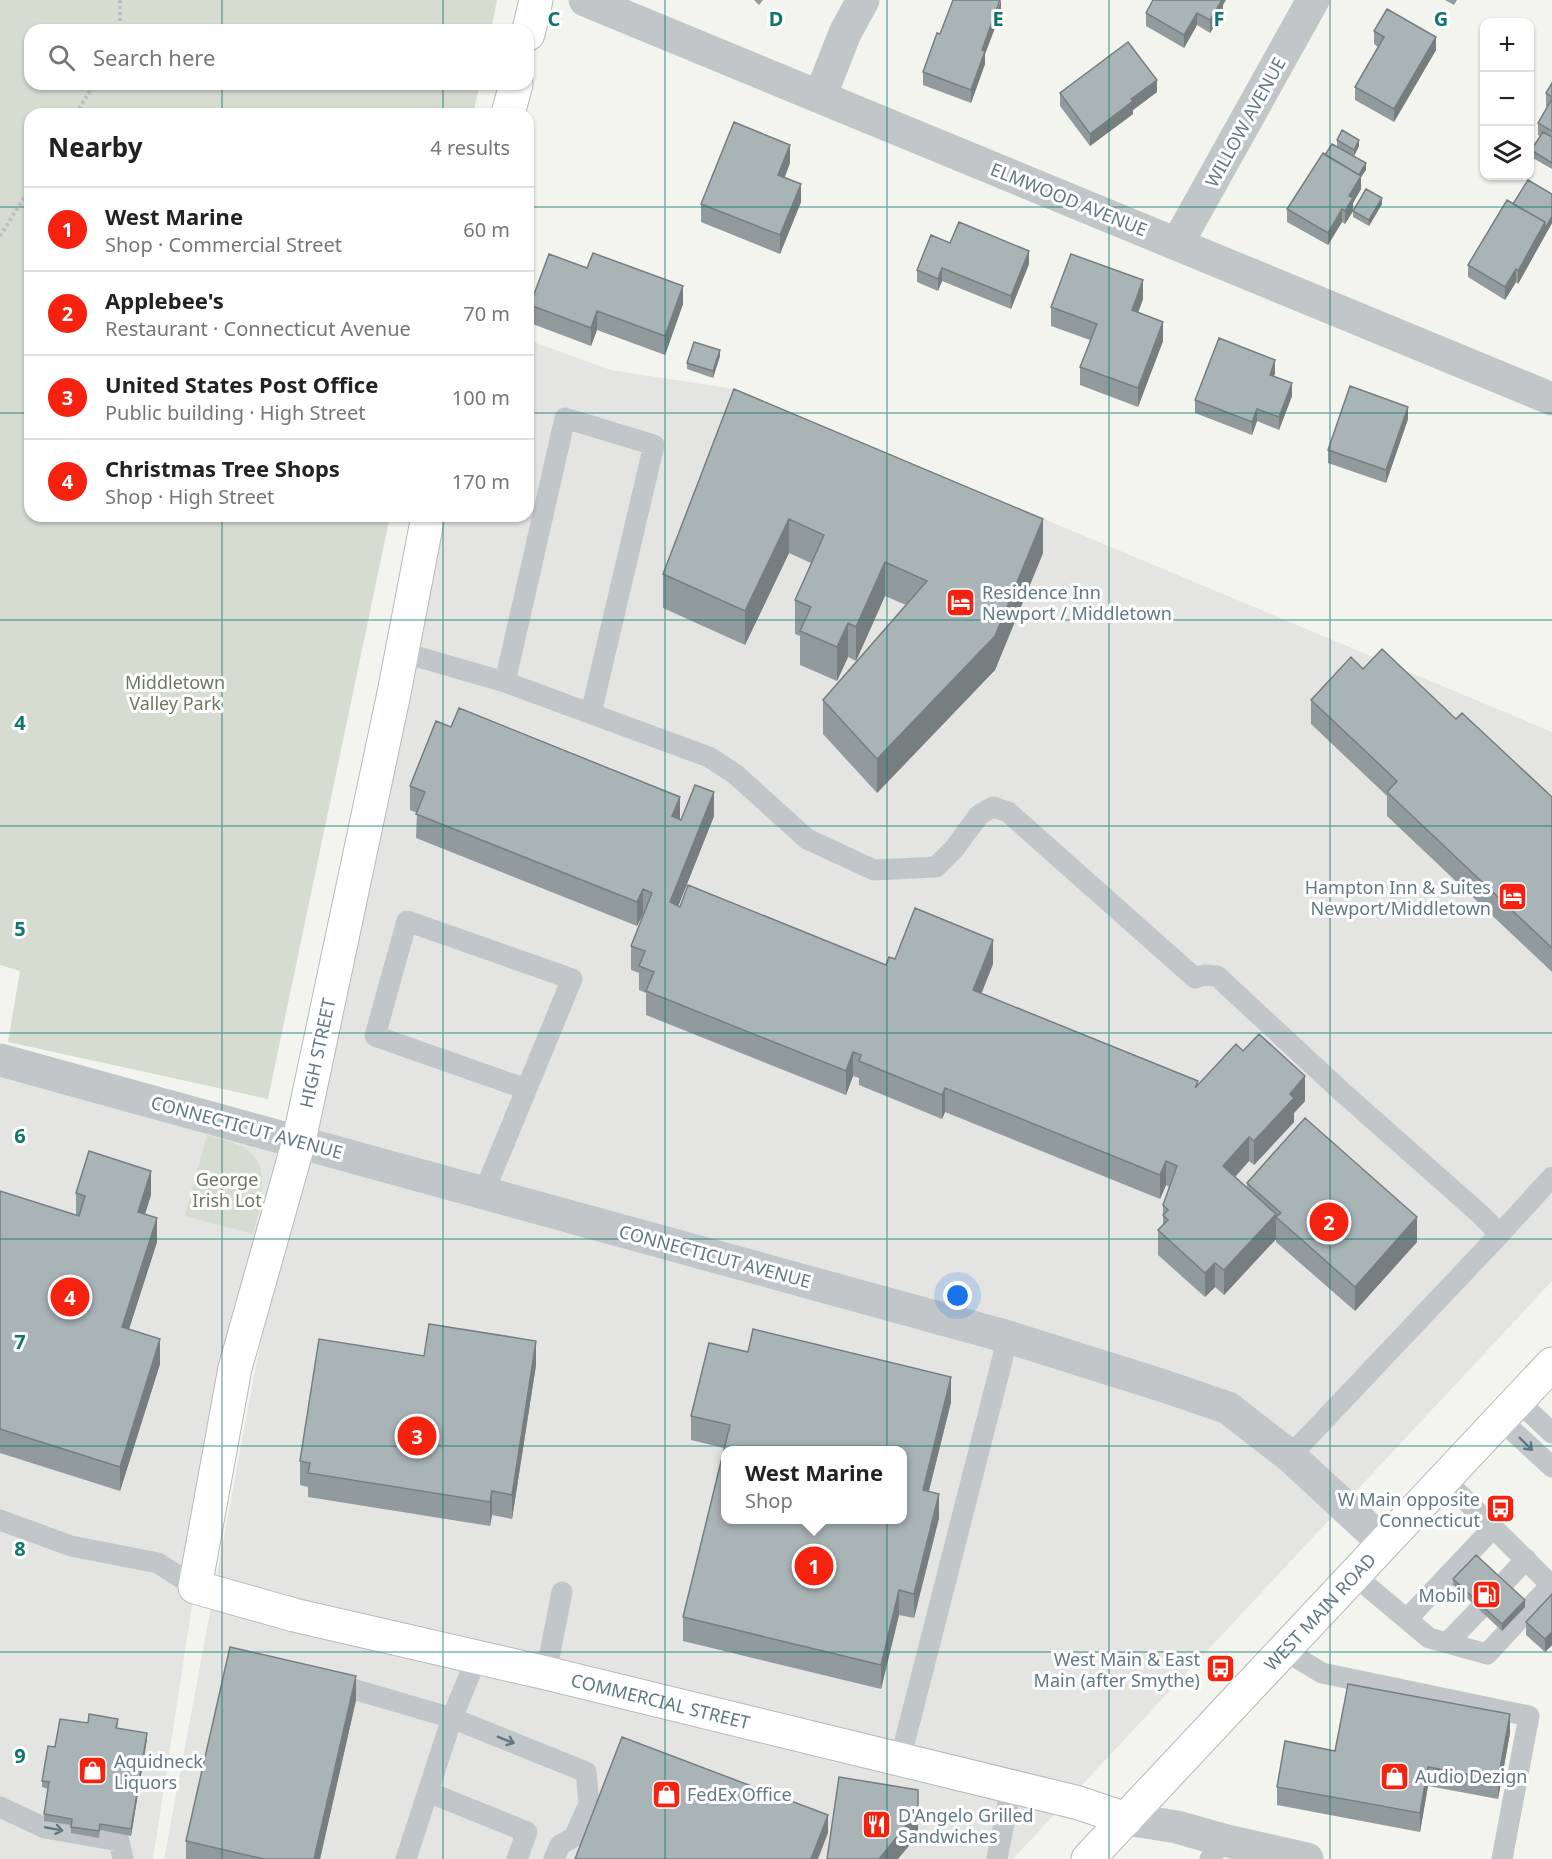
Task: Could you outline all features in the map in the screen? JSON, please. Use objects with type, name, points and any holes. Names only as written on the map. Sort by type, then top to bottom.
[{"type":"street","points":[[530,24],[536,0]]},
{"type":"street","name":"ELMWOOD AVENUE","points":[[585,0],[1177,244],[1548,389]]},
{"type":"street","points":[[820,97],[845,33],[863,0]]},
{"type":"street","name":"WILLOW AVENUE","points":[[1177,244],[1314,0]]},
{"type":"street","points":[[510,108],[514,90]]},
{"type":"street","name":"HIGH STREET","points":[[195,1587],[235,1368],[298,1141],[427,522]]},
{"type":"street","name":"CONNECTICUT AVENUE","points":[[0,1059],[1008,1338],[1228,1408],[1290,1456],[1384,1544]]},
{"type":"street","name":"WEST MAIN ROAD","points":[[1088,1859],[1552,1364]]},
{"type":"street","name":"COMMERCIAL STREET","points":[[195,1587],[294,1615],[546,1673],[1079,1803],[1126,1818]]},
{"type":"street","points":[[1126,1818],[1177,1827],[1216,1849],[1299,1858]]},
{"type":"lane","points":[[505,682],[565,418],[654,445],[591,713]]},
{"type":"lane","points":[[401,652],[505,682],[709,757],[735,774],[807,839],[874,870],[936,867],[954,849],[979,815],[993,807],[1008,812],[1195,978],[1204,975],[1217,976],[1500,1234]]},
{"type":"lane","points":[[484,1192],[572,979],[407,921],[375,1036],[526,1089]]},
{"type":"lane","points":[[1290,1456],[1552,1177]]},
{"type":"lane","points":[[900,1760],[1008,1338]]},
{"type":"lane","points":[[1509,1410],[1552,1433]]},
{"type":"lane","points":[[1509,1410],[1552,1467]]},
{"type":"lane","points":[[1354,1575],[1429,1638],[1487,1654],[1551,1585],[1444,1479]]},
{"type":"lane","points":[[0,1520],[71,1546],[158,1563],[195,1587]]},
{"type":"lane","points":[[1407,1619],[1493,1528]]},
{"type":"lane","points":[[1502,1585],[1526,1559]]},
{"type":"lane","points":[[546,1673],[562,1592]]},
{"type":"lane","points":[[1446,1643],[1479,1610]]},
{"type":"lane","points":[[1284,1650],[1322,1673],[1529,1716],[1502,1859]]},
{"type":"lane","points":[[406,1859],[452,1718],[477,1657]]},
{"type":"lane","points":[[310,1677],[452,1718],[586,1773],[589,1804],[574,1837],[560,1845],[554,1859]]},
{"type":"lane","points":[[997,1859],[1011,1787]]},
{"type":"lane","points":[[428,1792],[527,1832],[517,1859]]},
{"type":"lane","points":[[0,1807],[45,1828],[119,1840],[123,1859]]},
{"type":"lane","points":[[574,1837],[578,1854],[576,1859]]},
{"type":"path","points":[[120,0],[120,24]]},
{"type":"path","points":[[80,108],[90,90]]},
{"type":"path","points":[[0,236],[24,198]]},
{"type":"shaded area","points":[[534,342],[611,370],[734,389],[1552,732],[1552,1281],[1013,1859],[164,1859],[257,1360],[436,522],[534,522]]},
{"type":"shaded area","points":[[0,1060],[299,1141],[195,1587],[153,1859],[0,1859]]},
{"type":"green space","name":"Middletown Valley Park","points":[[0,0],[497,0],[492,24],[24,24],[24,90],[479,90],[474,108],[24,108],[24,522],[389,522],[268,1099],[8,1042],[20,971],[0,965]]},
{"type":"green space","name":"George Irish Lot","points":[[207,1135],[244,1148],[254,1156],[259,1164],[262,1183],[253,1234],[185,1216]]},
{"type":"building","points":[[953,0],[1000,0],[971,90],[923,72],[937,33],[940,34]]},
{"type":"building","points":[[1153,0],[1222,0],[1210,20],[1197,13],[1184,35],[1146,13]]},
{"type":"building","points":[[1387,9],[1436,37],[1394,109],[1355,87],[1384,37],[1374,31]]},
{"type":"building","points":[[1128,42],[1157,80],[1090,134],[1060,93]]},
{"type":"building","points":[[1552,83],[1552,97],[1546,93]]},
{"type":"building","points":[[1552,99],[1552,131],[1538,123]]},
{"type":"building","points":[[734,122],[790,145],[778,175],[801,184],[780,235],[701,204]]},
{"type":"building","points":[[1342,130],[1359,140],[1354,150],[1337,140]]},
{"type":"building","points":[[1543,132],[1552,137],[1552,163],[1534,152],[1534,146]]},
{"type":"building","points":[[1332,144],[1366,163],[1359,175],[1325,155]]},
{"type":"building","points":[[1323,153],[1361,176],[1349,196],[1353,198],[1345,211],[1342,209],[1328,233],[1287,209]]},
{"type":"building","points":[[1528,180],[1552,194],[1552,216],[1545,229],[1545,222],[1513,204]]},
{"type":"building","points":[[1366,189],[1382,198],[1369,220],[1353,211]]},
{"type":"building","points":[[1507,200],[1545,222],[1518,271],[1516,269],[1505,287],[1468,265]]},
{"type":"building","points":[[959,222],[1029,251],[1011,296],[942,268],[938,279],[917,270],[931,235],[950,243]]},
{"type":"building","points":[[593,253],[683,286],[665,336],[597,311],[591,328],[534,307],[534,294],[549,254],[587,268]]},
{"type":"building","points":[[1071,254],[1143,280],[1132,310],[1163,322],[1138,388],[1080,367],[1097,324],[1051,307]]},
{"type":"building","points":[[1219,338],[1275,360],[1270,375],[1292,383],[1279,417],[1257,409],[1252,422],[1195,400]]},
{"type":"building","points":[[694,342],[720,350],[713,371],[687,363]]},
{"type":"building","points":[[1350,386],[1408,407],[1386,470],[1328,450]]},
{"type":"building","name":"Residence Inn Newport / Middletown","points":[[734,389],[1043,519],[995,636],[877,759],[823,700],[927,581],[885,562],[856,627],[848,623],[837,647],[800,631],[811,607],[795,600],[824,535],[789,519],[745,611],[663,574]]},
{"type":"building","name":"Hampton Inn & Suites Newport/Middletown","points":[[1382,649],[1456,719],[1462,713],[1552,797],[1552,948],[1387,792],[1397,781],[1311,700],[1351,657],[1363,669]]},
{"type":"building","points":[[459,708],[680,797],[672,816],[681,820],[695,785],[714,792],[670,902],[680,907],[688,885],[886,965],[889,957],[895,959],[915,908],[993,940],[973,990],[1198,1081],[1195,1088],[1236,1044],[1243,1051],[1259,1034],[1305,1076],[1290,1094],[1294,1098],[1254,1141],[1249,1137],[1223,1166],[1276,1214],[1224,1270],[1215,1263],[1205,1273],[1158,1230],[1168,1220],[1163,1215],[1168,1210],[1163,1205],[1177,1166],[1166,1161],[1160,1175],[945,1088],[942,1095],[859,1061],[861,1055],[853,1052],[846,1071],[646,991],[654,972],[639,966],[645,951],[631,946],[652,893],[643,889],[637,902],[416,814],[425,792],[410,786],[436,721],[451,727]]},
{"type":"building","points":[[1305,1118],[1417,1217],[1355,1287],[1276,1217],[1281,1213],[1247,1183]]},
{"type":"building","points":[[89,1151],[151,1171],[138,1212],[157,1218],[122,1327],[160,1339],[120,1467],[0,1429],[0,1191],[79,1216],[85,1196],[76,1193]]},
{"type":"building","points":[[429,1324],[536,1341],[512,1495],[492,1491],[490,1502],[308,1473],[310,1463],[300,1461],[319,1339],[424,1356]]},
{"type":"building","points":[[753,1329],[951,1377],[923,1490],[939,1494],[914,1594],[899,1590],[881,1665],[683,1617],[721,1462],[721,1524],[907,1524],[907,1446],[725,1446],[730,1425],[691,1416],[709,1343],[748,1352]]},
{"type":"building","points":[[1476,1555],[1525,1600],[1502,1624],[1453,1579]]},
{"type":"building","points":[[1552,1594],[1552,1632],[1545,1639],[1526,1622]]},
{"type":"building","points":[[230,1647],[356,1676],[314,1859],[264,1859],[186,1841]]},
{"type":"building","points":[[1348,1684],[1510,1714],[1498,1780],[1428,1767],[1420,1813],[1277,1787],[1285,1741],[1335,1751]]},
{"type":"building","name":"Aquidneck Liquors","points":[[89,1714],[118,1719],[116,1728],[147,1733],[131,1829],[100,1824],[99,1831],[71,1827],[72,1819],[44,1814],[49,1782],[42,1781],[48,1746],[55,1747],[60,1719],[88,1723]]},
{"type":"building","name":"FedEx Office","points":[[622,1737],[828,1815],[811,1859],[575,1859]]},
{"type":"building","name":"D'Angelo Grilled Sandwiches","points":[[839,1777],[918,1790],[918,1811],[879,1859],[827,1859]]},
{"type":"place","name":"Residence Inn Newport / Middletown","points":[[961,602]]},
{"type":"place","name":"Hampton Inn & Suites Newport/Middletown","points":[[1512,897]]},
{"type":"place","name":"Applebee's","points":[[1329,1222]]},
{"type":"place","name":"Christmas Tree Shops","points":[[70,1297]]},
{"type":"place","name":"United States Post Office","points":[[417,1436]]},
{"type":"place","name":"W Main opposite Connecticut","points":[[1501,1509]]},
{"type":"place","name":"West Marine","points":[[814,1566]]},
{"type":"place","name":"Mobil","points":[[1487,1595]]},
{"type":"place","name":"West Main & East Main (after Smythe)","points":[[1221,1669]]},
{"type":"place","name":"Aquidneck Liquors","points":[[93,1771]]},
{"type":"place","name":"Audio Dezign","points":[[1394,1776]]},
{"type":"place","name":"FedEx Office","points":[[666,1794]]},
{"type":"place","name":"D'Angelo Grilled Sandwiches","points":[[877,1825]]}]
